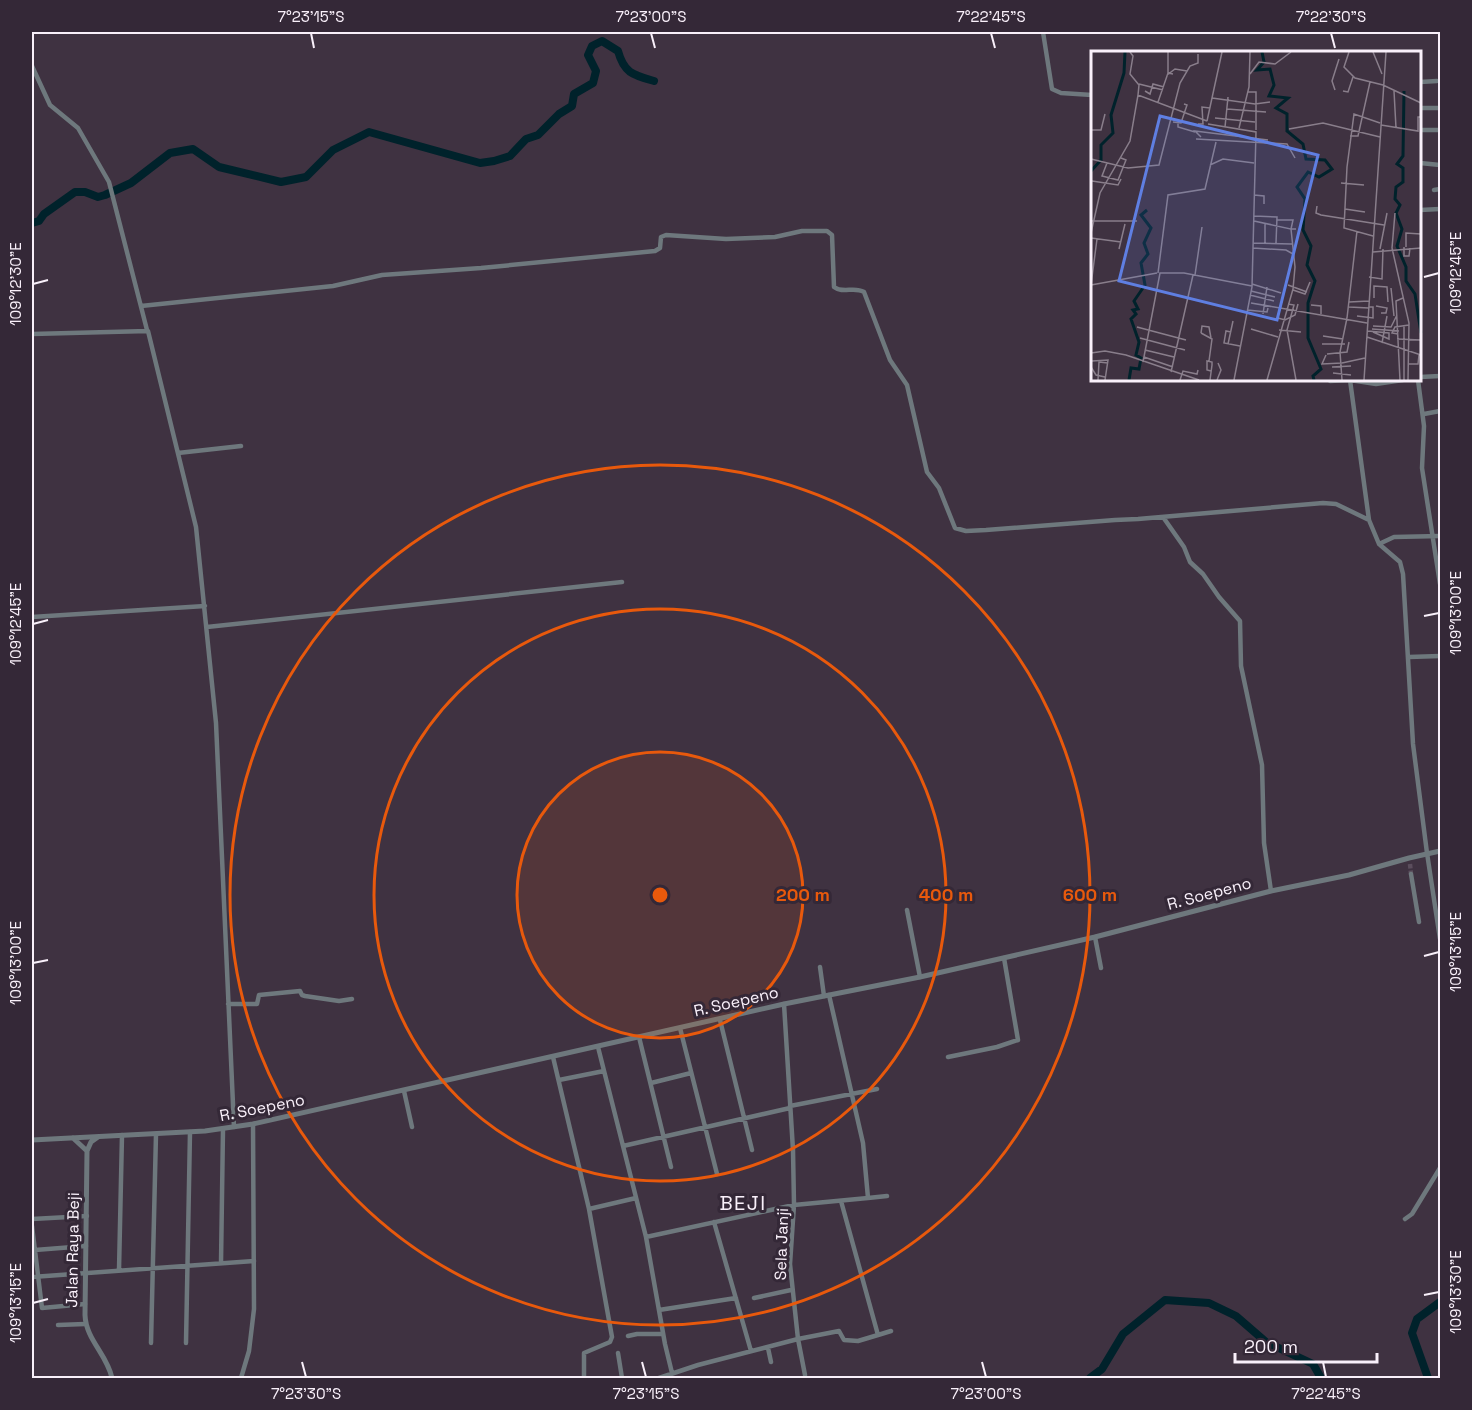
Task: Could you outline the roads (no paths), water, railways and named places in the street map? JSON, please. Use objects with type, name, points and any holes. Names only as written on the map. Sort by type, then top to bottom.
[{"type":"street","points":[[1044,32],[1052,89],[1061,93],[1091,95]]},
{"type":"street","points":[[32,66],[50,105],[78,128],[109,182],[196,527],[207,627],[219,778],[234,1127]]},
{"type":"street","points":[[1421,82],[1437,81]]},
{"type":"street","points":[[1421,108],[1440,108]]},
{"type":"street","points":[[1421,130],[1440,130]]},
{"type":"street","points":[[1421,164],[1440,165]]},
{"type":"street","points":[[1434,190],[1440,189]]},
{"type":"street","points":[[1421,210],[1440,209]]},
{"type":"street","points":[[141,306],[333,286],[382,275],[655,251],[660,248],[661,237],[666,235],[726,239],[775,237],[802,231],[827,231],[832,235],[834,287],[838,290],[854,288],[864,292],[890,360],[907,385],[927,472],[939,488],[954,528],[966,531],[986,530],[1323,503],[1336,504],[1369,520]]},
{"type":"street","points":[[32,334],[147,330]]},
{"type":"street","points":[[1421,378],[1440,376]]},
{"type":"street","points":[[1350,381],[1369,520],[1379,544],[1400,562],[1402,567],[1413,744],[1426,854],[1440,939]]},
{"type":"street","points":[[1356,381],[1376,384],[1382,381]]},
{"type":"street","points":[[1419,381],[1424,414],[1422,468],[1440,584]]},
{"type":"street","points":[[1424,414],[1440,411]]},
{"type":"street","points":[[178,453],[241,446]]},
{"type":"street","points":[[1163,517],[1184,547],[1190,562],[1203,574],[1240,621],[1241,666],[1262,765],[1264,843],[1271,891]]},
{"type":"street","points":[[1379,544],[1394,537],[1440,536]]},
{"type":"street","points":[[207,627],[622,582]]},
{"type":"street","points":[[32,617],[205,606]]},
{"type":"street","points":[[1409,657],[1440,656]]},
{"type":"street","name":"R. Soepeno","points":[[32,1140],[190,1132],[253,1124],[784,1004],[1004,958],[1271,891],[1349,875],[1440,852]]},
{"type":"street","points":[[1411,874],[1419,922]]},
{"type":"street","points":[[1432,887],[1440,886]]},
{"type":"street","points":[[908,910],[920,977]]},
{"type":"street","points":[[1095,937],[1101,968]]},
{"type":"street","points":[[948,1057],[1018,1040],[1004,958]]},
{"type":"street","points":[[820,967],[863,1143],[868,1198]]},
{"type":"street","points":[[228,1004],[256,1004],[259,995],[300,991],[304,996],[339,1001],[352,999]]},
{"type":"street","name":"Sela Janji","points":[[784,1004],[794,1205],[790,1264],[791,1290],[805,1375]]},
{"type":"street","points":[[720,1020],[752,1150]]},
{"type":"street","points":[[680,1028],[717,1174]]},
{"type":"street","points":[[639,1037],[672,1167]]},
{"type":"street","points":[[598,1047],[646,1237],[672,1373]]},
{"type":"street","points":[[553,1057],[589,1209],[612,1337],[610,1342],[584,1353],[584,1378]]},
{"type":"street","points":[[559,1080],[604,1071]]},
{"type":"street","points":[[651,1083],[691,1073]]},
{"type":"street","points":[[623,1146],[877,1089]]},
{"type":"street","points":[[404,1091],[412,1127]]},
{"type":"street","points":[[241,1378],[249,1351],[253,1318],[253,1124]]},
{"type":"street","points":[[221,1263],[223,1129]]},
{"type":"street","points":[[186,1343],[190,1132]]},
{"type":"street","points":[[151,1343],[156,1134]]},
{"type":"street","points":[[119,1270],[122,1135]]},
{"type":"street","points":[[73,1138],[87,1151],[91,1142],[98,1137]]},
{"type":"street","name":"Jalan Raya Beji","points":[[87,1151],[85,1324],[108,1365],[112,1378]]},
{"type":"street","points":[[1405,1219],[1412,1214],[1440,1168]]},
{"type":"street","points":[[646,1237],[794,1205],[887,1196]]},
{"type":"street","points":[[589,1209],[636,1198]]},
{"type":"street","points":[[841,1202],[878,1335]]},
{"type":"street","points":[[32,1219],[87,1216]]},
{"type":"street","points":[[714,1222],[751,1351]]},
{"type":"street","points":[[32,1226],[42,1308],[85,1304]]},
{"type":"street","points":[[35,1250],[86,1245]]},
{"type":"street","points":[[32,1277],[254,1261]]},
{"type":"street","points":[[754,1298],[791,1290]]},
{"type":"street","points":[[660,1310],[736,1299]]},
{"type":"street","points":[[58,1325],[85,1324]]},
{"type":"street","points":[[659,1378],[798,1339],[839,1331],[844,1340],[854,1342],[891,1331]]},
{"type":"street","points":[[628,1336],[663,1334]]},
{"type":"street","points":[[768,1348],[771,1362]]},
{"type":"street","points":[[618,1353],[622,1378]]},
{"type":"waterway","points":[[32,223],[39,221],[44,214],[75,192],[85,192],[98,197],[105,195],[131,183],[170,153],[193,149],[219,167],[281,182],[306,177],[333,150],[369,132],[480,163],[510,156],[526,139],[538,135],[559,114],[572,106],[574,94],[593,83],[596,71],[588,55],[592,46],[602,41],[618,51],[626,69],[640,77],[654,81]]},
{"type":"waterway","points":[[1090,1378],[1102,1369],[1123,1334],[1165,1300],[1209,1303],[1236,1316],[1266,1342],[1313,1364],[1321,1378]]},
{"type":"waterway","points":[[1428,1378],[1412,1333],[1417,1319],[1440,1302]]},
{"type":"tunnel","points":[[1410,864],[1411,874]]},
{"type":"district","name":"BEJI","points":[[743,1203]]}]
